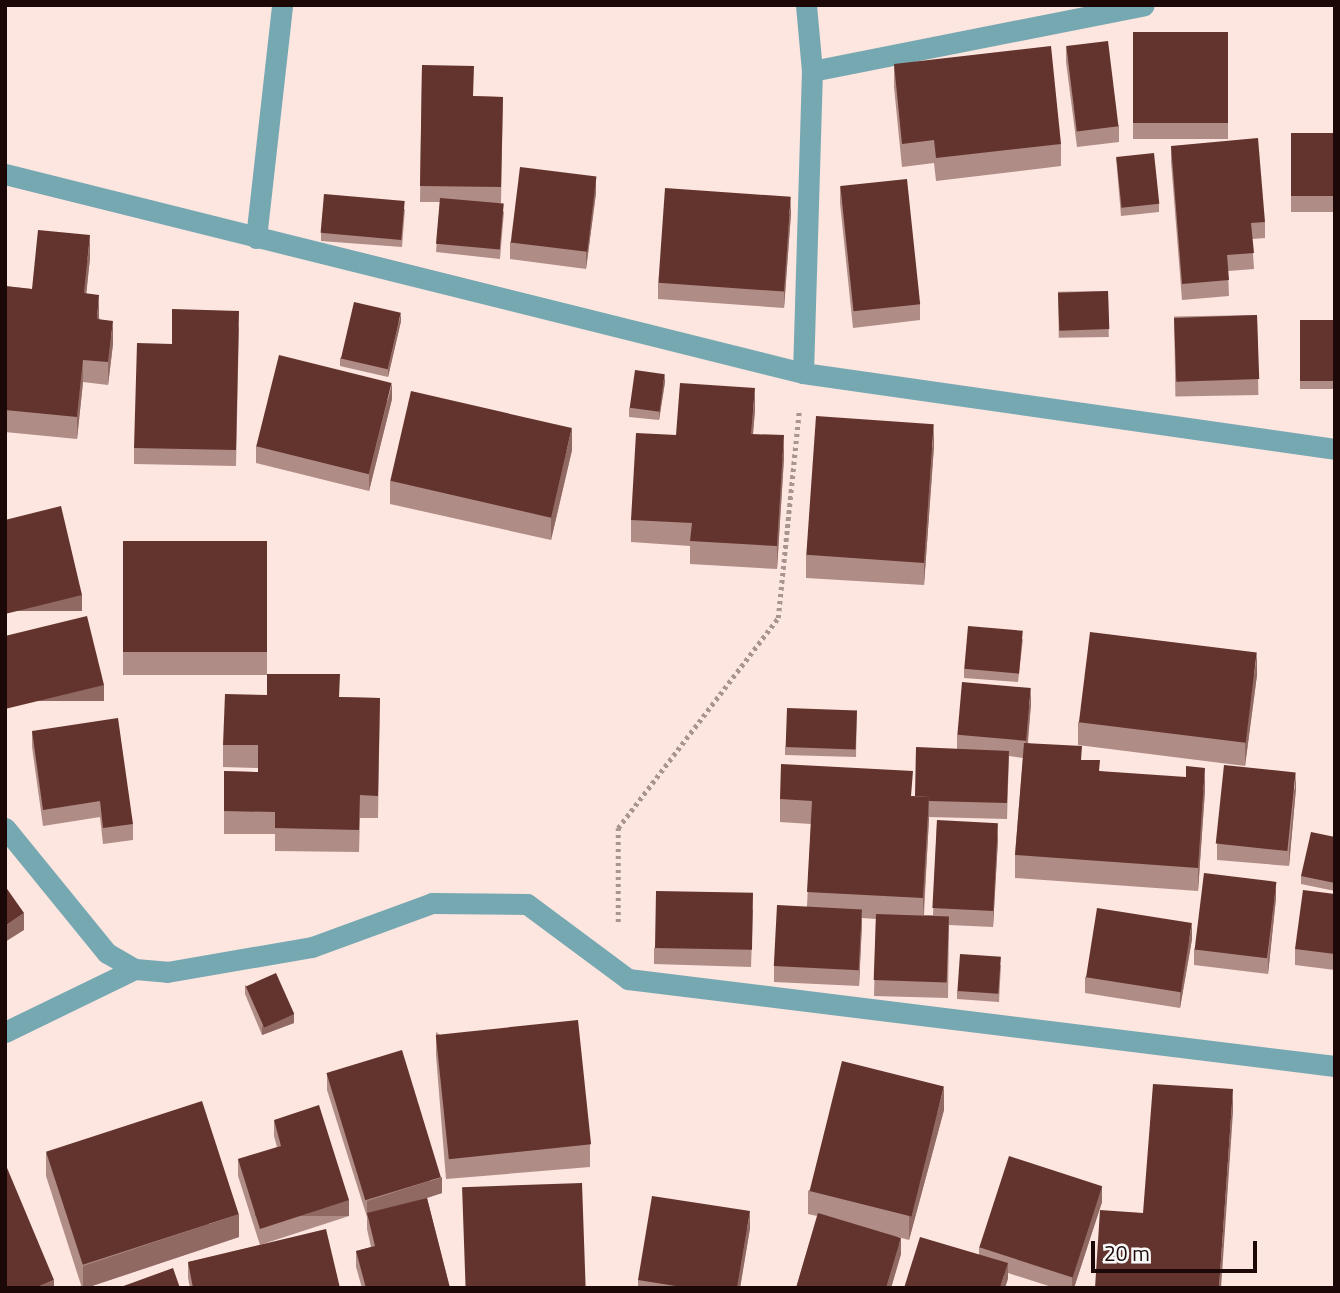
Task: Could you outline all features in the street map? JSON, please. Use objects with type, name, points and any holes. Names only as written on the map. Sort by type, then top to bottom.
[{"type":"street","points":[[256,238],[282,5]]},
{"type":"street","points":[[803,373],[812,71],[806,5]]},
{"type":"street","points":[[812,71],[1144,5]]},
{"type":"street","points":[[5,174],[803,373],[1335,449]]},
{"type":"street","points":[[5,828],[107,953],[135,969],[167,972],[312,947],[432,903],[527,904],[628,979],[1335,1066]]},
{"type":"street","points":[[5,1032],[135,969]]},
{"type":"path","points":[[628,979],[615,905],[618,828],[778,618],[803,373]]},
{"type":"building","points":[[1133,32],[1228,32],[1228,123],[1133,123]]},
{"type":"building","points":[[1108,41],[1118,126],[1077,131],[1066,46]]},
{"type":"building","points":[[1051,46],[1061,144],[936,158],[934,140],[902,144],[894,64]]},
{"type":"building","points":[[422,65],[474,66],[473,96],[503,97],[501,187],[420,186]]},
{"type":"building","points":[[1291,133],[1335,133],[1335,196],[1291,196]]},
{"type":"building","points":[[1258,138],[1265,222],[1251,223],[1254,253],[1227,255],[1229,280],[1182,284],[1171,146]]},
{"type":"building","points":[[1154,153],[1159,204],[1122,208],[1116,157]]},
{"type":"building","points":[[520,167],[596,176],[587,252],[511,242]]},
{"type":"building","points":[[907,179],[920,304],[854,311],[840,186]]},
{"type":"building","points":[[665,188],[791,197],[784,292],[658,283]]},
{"type":"building","points":[[324,194],[405,201],[401,240],[321,233]]},
{"type":"building","points":[[440,198],[504,204],[500,249],[436,244]]},
{"type":"building","points":[[38,230],[90,235],[84,293],[99,295],[97,319],[113,321],[108,362],[83,360],[77,417],[5,410],[5,286],[32,289]]},
{"type":"building","points":[[1108,291],[1109,329],[1059,331],[1058,293]]},
{"type":"building","points":[[354,302],[401,313],[388,369],[341,359]]},
{"type":"building","points":[[172,309],[239,311],[236,450],[134,448],[137,343],[172,344]]},
{"type":"building","points":[[1257,315],[1259,379],[1176,382],[1174,318]]},
{"type":"building","points":[[1300,320],[1335,320],[1335,381],[1300,381]]},
{"type":"building","points":[[279,355],[392,383],[369,474],[256,446]]},
{"type":"building","points":[[635,370],[665,374],[659,412],[630,408]]},
{"type":"building","points":[[680,383],[755,388],[751,434],[784,435],[777,546],[690,541],[692,523],[631,520],[636,433],[676,435]]},
{"type":"building","points":[[411,391],[572,428],[551,518],[390,481]]},
{"type":"building","points":[[816,416],[934,424],[924,563],[806,555]]},
{"type":"building","points":[[61,506],[82,595],[5,614],[5,520]]},
{"type":"building","points":[[123,541],[267,541],[267,652],[123,652]]},
{"type":"building","points":[[87,616],[104,685],[5,709],[5,636]]},
{"type":"building","points":[[968,626],[1023,631],[1019,674],[964,669]]},
{"type":"building","points":[[1090,632],[1257,652],[1246,743],[1079,722]]},
{"type":"building","points":[[267,674],[340,674],[339,697],[380,698],[378,796],[360,795],[359,830],[275,828],[275,812],[224,811],[224,771],[258,772],[258,745],[223,745],[225,694],[267,695]]},
{"type":"building","points":[[962,682],[1031,688],[1026,741],[957,735]]},
{"type":"building","points":[[787,708],[857,710],[856,749],[786,747]]},
{"type":"building","points":[[118,718],[133,824],[103,828],[100,801],[43,810],[32,731]]},
{"type":"building","points":[[1024,743],[1082,746],[1081,760],[1100,760],[1099,771],[1186,777],[1186,766],[1205,768],[1198,868],[1015,855]]},
{"type":"building","points":[[916,747],[1009,751],[1007,803],[929,801],[929,797],[915,796]]},
{"type":"building","points":[[781,764],[913,771],[911,796],[929,797],[923,898],[807,892],[812,801],[780,799]]},
{"type":"building","points":[[1224,765],[1296,773],[1287,851],[1216,844]]},
{"type":"building","points":[[937,820],[998,823],[993,911],[932,908]]},
{"type":"building","points":[[1311,832],[1335,837],[1335,883],[1301,876]]},
{"type":"building","points":[[1204,873],[1276,882],[1267,958],[1195,949]]},
{"type":"building","points":[[5,886],[24,913],[5,926]]},
{"type":"building","points":[[1303,890],[1335,894],[1335,954],[1295,949]]},
{"type":"building","points":[[656,891],[753,893],[752,950],[655,948]]},
{"type":"building","points":[[777,905],[862,909],[859,970],[774,966]]},
{"type":"building","points":[[1097,908],[1192,923],[1181,992],[1086,977]]},
{"type":"building","points":[[876,914],[949,917],[947,983],[874,980]]},
{"type":"building","points":[[960,954],[1001,957],[998,994],[957,991]]},
{"type":"building","points":[[276,973],[294,1014],[264,1028],[246,986]]},
{"type":"building","points":[[578,1020],[591,1144],[449,1159],[436,1035]]},
{"type":"building","points":[[402,1050],[441,1177],[365,1200],[326,1073]]},
{"type":"building","points":[[842,1061],[944,1086],[911,1216],[810,1191]]},
{"type":"building","points":[[1153,1084],[1233,1089],[1219,1288],[1095,1288],[1100,1210],[1143,1213]]},
{"type":"building","points":[[202,1101],[239,1214],[83,1265],[46,1152]]},
{"type":"building","points":[[319,1105],[349,1200],[260,1229],[238,1159],[281,1146],[274,1120]]},
{"type":"building","points":[[1009,1156],[1102,1186],[1073,1278],[979,1247]]},
{"type":"building","points":[[5,1163],[54,1280],[35,1288],[5,1288]]},
{"type":"building","points":[[582,1183],[586,1288],[466,1288],[462,1187]]},
{"type":"building","points":[[652,1196],[750,1211],[737,1288],[688,1288],[638,1280]]},
{"type":"building","points":[[427,1198],[450,1288],[366,1288],[356,1251],[375,1246],[367,1213]]},
{"type":"building","points":[[818,1213],[901,1238],[886,1288],[796,1288]]},
{"type":"building","points":[[326,1229],[340,1288],[193,1288],[188,1262]]},
{"type":"building","points":[[920,1237],[1008,1263],[1000,1288],[904,1288]]},
{"type":"building","points":[[173,1268],[180,1288],[118,1288]]}]
